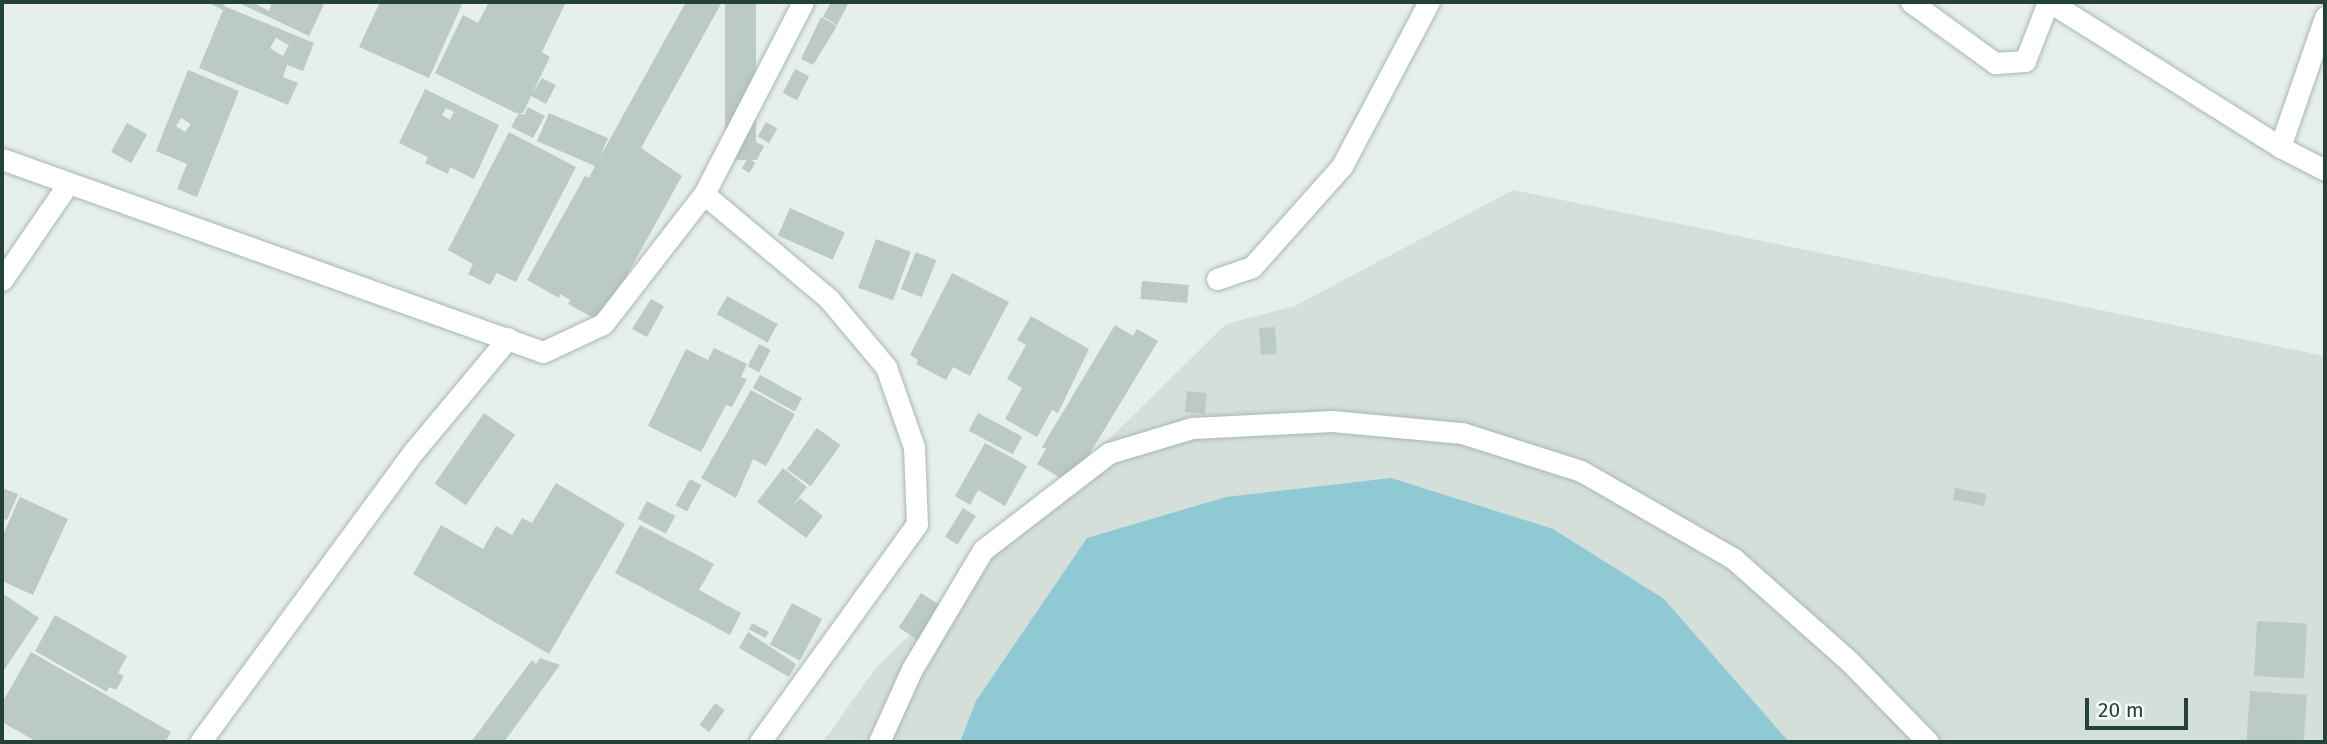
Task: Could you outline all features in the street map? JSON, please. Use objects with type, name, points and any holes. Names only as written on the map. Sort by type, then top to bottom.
[{"type":"street","points":[[2,159],[543,352],[603,324],[704,194],[803,2]]},
{"type":"street","points":[[1217,279],[1252,267],[1342,166],[1429,2]]},
{"type":"street","points":[[1911,2],[1995,63],[2025,61],[2049,2],[2280,147],[2325,170]]},
{"type":"street","points":[[2280,147],[2325,17]]},
{"type":"street","points":[[2,280],[68,184]]},
{"type":"street","points":[[704,194],[829,299],[878,357],[886,367],[914,447],[917,524],[760,742]]},
{"type":"street","points":[[200,742],[414,451],[508,338]]},
{"type":"street","points":[[879,742],[912,669],[983,550],[1109,453],[1192,428],[1332,421],[1462,433],[1581,471],[1734,559],[1849,661],[1928,742]]},
{"type":"shaded area","points":[[1513,190],[2325,356],[2325,742],[823,742],[875,669],[1226,324],[1295,306]]},
{"type":"water","points":[[1391,478],[1553,529],[1664,599],[1789,742],[960,742],[976,701],[1087,538],[1226,497]]},
{"type":"building","points":[[207,2],[227,2],[224,6],[314,43],[303,71],[287,65],[283,77],[298,83],[288,105],[199,68],[223,10]],"holes":[[[276,38],[289,45],[283,56],[270,48]]]},
{"type":"building","points":[[237,2],[252,2],[269,11],[272,2],[325,2],[309,36]]},
{"type":"building","points":[[380,2],[463,2],[429,78],[359,47]]},
{"type":"building","points":[[489,2],[566,2],[542,52],[550,57],[532,94],[542,78],[556,85],[546,104],[531,96],[523,113],[516,113],[435,73],[463,15],[478,23]]},
{"type":"building","points":[[686,2],[722,2],[641,148],[682,176],[601,322],[568,304],[570,300],[560,294],[559,298],[527,280],[585,176],[589,178],[595,166],[537,141],[549,113],[608,138],[600,157]]},
{"type":"building","points":[[725,2],[756,2],[756,160],[725,160]]},
{"type":"building","points":[[831,2],[849,2],[837,25],[823,17]]},
{"type":"building","points":[[821,17],[837,26],[813,65],[801,59]]},
{"type":"building","points":[[795,69],[809,76],[797,100],[783,93]]},
{"type":"building","points":[[188,70],[239,91],[197,197],[177,189],[187,164],[156,151]],"holes":[[[181,118],[191,124],[185,132],[176,126]]]},
{"type":"building","points":[[425,89],[499,125],[474,179],[450,167],[448,174],[425,163],[428,157],[399,143]],"holes":[[[446,108],[454,112],[450,120],[442,115]]]},
{"type":"building","points":[[528,107],[545,116],[533,138],[511,127],[519,113],[524,115]]},
{"type":"building","points":[[766,122],[777,128],[769,143],[758,137]]},
{"type":"building","points":[[127,123],[147,134],[131,163],[111,152]]},
{"type":"building","points":[[509,132],[576,167],[516,282],[497,273],[490,285],[468,274],[473,264],[448,250]]},
{"type":"building","points":[[756,142],[764,146],[757,160],[749,156]]},
{"type":"building","points":[[748,158],[756,163],[749,173],[742,168]]},
{"type":"building","points":[[790,208],[845,232],[833,260],[778,235]]},
{"type":"building","points":[[876,239],[911,252],[893,301],[858,288]]},
{"type":"building","points":[[916,252],[936,260],[921,297],[901,289]]},
{"type":"building","points":[[952,273],[1009,302],[970,376],[953,367],[946,380],[916,364],[918,360],[910,355]]},
{"type":"building","points":[[1142,281],[1189,285],[1187,303],[1140,299]]},
{"type":"building","points":[[727,296],[778,324],[768,342],[717,314]]},
{"type":"building","points":[[651,299],[664,306],[647,337],[632,329]]},
{"type":"building","points":[[1031,316],[1089,349],[1058,413],[1052,410],[1037,437],[1005,419],[1022,388],[1007,379],[1026,345],[1017,340]]},
{"type":"building","points":[[1115,325],[1133,336],[1137,329],[1158,341],[1075,478],[1064,480],[1037,464],[1046,449],[1042,447]]},
{"type":"building","points":[[1275,327],[1277,354],[1261,355],[1259,328]]},
{"type":"building","points":[[759,344],[771,350],[759,372],[748,366]]},
{"type":"building","points":[[714,348],[747,364],[741,377],[747,379],[732,407],[726,405],[701,452],[648,426],[686,349],[708,360]]},
{"type":"building","points":[[760,375],[802,398],[795,411],[753,388]]},
{"type":"building","points":[[751,390],[795,414],[766,466],[753,459],[736,498],[701,478]]},
{"type":"building","points":[[1187,391],[1207,393],[1205,414],[1185,412]]},
{"type":"building","points":[[484,413],[515,435],[466,505],[435,483]]},
{"type":"building","points":[[978,413],[1022,436],[1013,454],[969,431]]},
{"type":"building","points":[[817,428],[840,445],[810,486],[787,469]]},
{"type":"building","points":[[985,443],[1027,466],[1005,506],[978,490],[970,505],[955,496]]},
{"type":"building","points":[[783,468],[807,487],[793,505],[800,498],[823,516],[806,538],[757,502]]},
{"type":"building","points":[[690,479],[701,485],[687,512],[675,505]]},
{"type":"building","points":[[556,483],[625,524],[549,654],[413,574],[441,525],[483,549],[496,526],[512,535],[522,518],[532,523]]},
{"type":"building","points":[[2,488],[18,494],[7,520],[2,518]]},
{"type":"building","points":[[1955,488],[1986,494],[1984,506],[1953,500]]},
{"type":"building","points":[[20,497],[68,519],[33,595],[2,581],[2,537]]},
{"type":"building","points":[[647,501],[675,516],[666,534],[638,519]]},
{"type":"building","points":[[963,508],[976,516],[958,545],[945,537]]},
{"type":"building","points":[[640,525],[714,564],[699,590],[741,613],[730,635],[615,573]]},
{"type":"building","points":[[2,593],[39,618],[2,673]]},
{"type":"building","points":[[921,593],[941,606],[919,640],[899,627]]},
{"type":"building","points":[[792,603],[822,619],[800,660],[770,644]]},
{"type":"building","points":[[55,615],[127,656],[118,673],[124,676],[116,690],[109,687],[107,692],[35,651]]},
{"type":"building","points":[[2257,621],[2307,624],[2304,679],[2254,676]]},
{"type":"building","points":[[752,623],[769,632],[765,638],[749,629]]},
{"type":"building","points":[[748,632],[796,664],[789,677],[739,648]]},
{"type":"building","points":[[31,652],[171,732],[165,742],[37,742],[2,722],[2,703]]},
{"type":"building","points":[[540,658],[560,665],[504,742],[471,742],[532,660],[536,664]]},
{"type":"building","points":[[2250,691],[2307,695],[2304,742],[2246,742]]},
{"type":"building","points":[[715,703],[725,710],[709,732],[700,725]]}]
